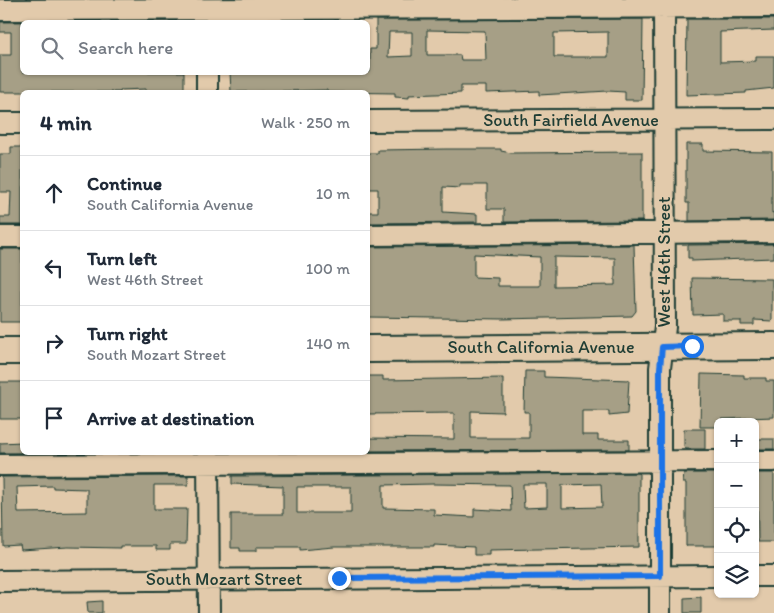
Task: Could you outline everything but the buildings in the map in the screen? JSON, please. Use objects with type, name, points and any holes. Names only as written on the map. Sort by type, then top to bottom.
[{"type":"main road","name":"South California Avenue","points":[[370,349],[774,346]]},
{"type":"main road","points":[[0,351],[20,351]]},
{"type":"street","points":[[0,10],[206,11],[664,4],[774,7]]},
{"type":"street","name":"West 46th Street","points":[[660,613],[662,347],[665,327],[664,4]]},
{"type":"street","points":[[207,75],[207,90]]},
{"type":"street","name":"South Fairfield Avenue","points":[[370,121],[774,119]]},
{"type":"street","points":[[0,123],[20,123]]},
{"type":"street","points":[[370,234],[774,232]]},
{"type":"street","points":[[0,237],[20,237]]},
{"type":"street","points":[[208,458],[209,613]]},
{"type":"street","points":[[0,465],[208,458],[714,461]]},
{"type":"street","points":[[759,461],[774,461]]},
{"type":"street","name":"South Mozart Street","points":[[0,581],[714,576]]},
{"type":"street","points":[[759,576],[774,576]]},
{"type":"route","points":[[339,578],[660,576],[660,368],[662,347],[692,346]]}]
